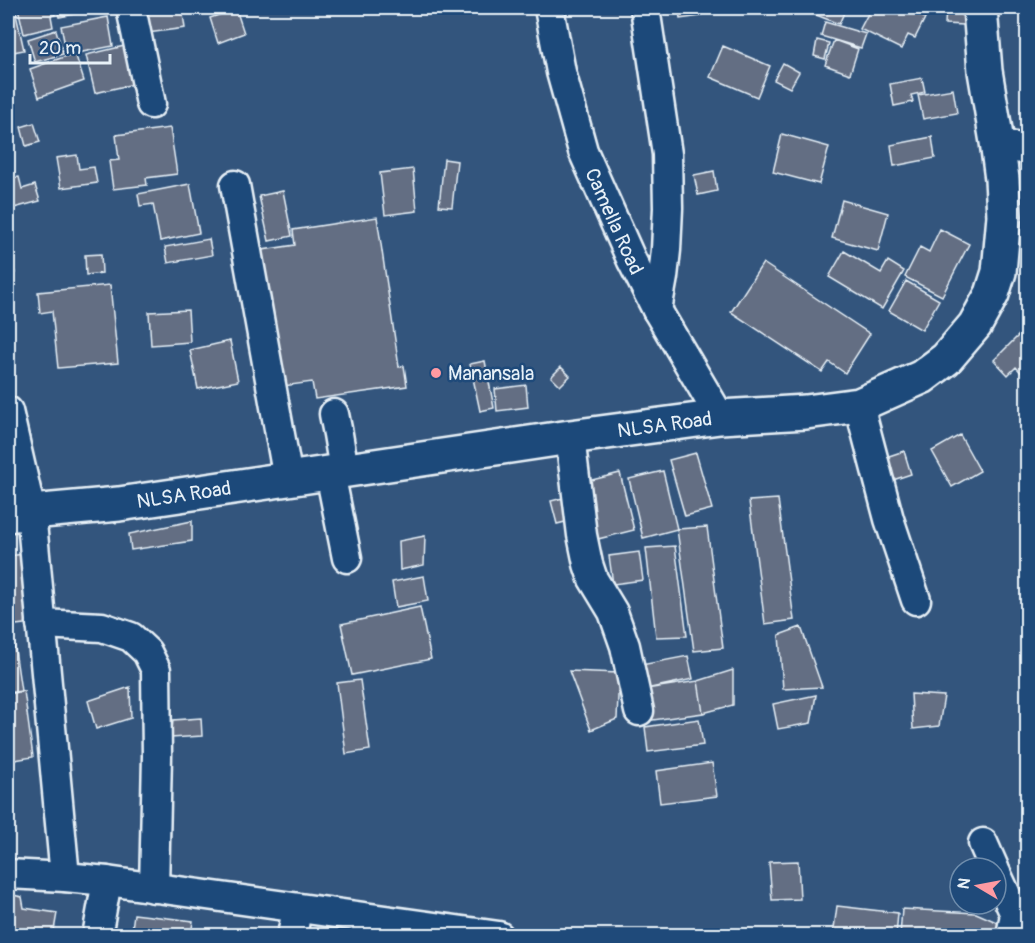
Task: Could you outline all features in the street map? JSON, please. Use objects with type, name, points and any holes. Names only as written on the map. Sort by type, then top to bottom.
[{"type":"main road","name":"NLSA Road","points":[[19,513],[119,504],[720,417],[806,412],[859,405],[922,377],[946,359],[975,325],[992,294],[999,272],[1012,146],[985,71],[980,8]]},
{"type":"street","points":[[131,8],[151,104]]},
{"type":"street","name":"Camella Road","points":[[549,8],[561,72],[583,151],[632,261],[657,310],[720,417]]},
{"type":"street","points":[[645,8],[667,154],[666,250],[657,310]]},
{"type":"street","points":[[235,185],[288,479]]},
{"type":"street","points":[[859,405],[889,519],[916,600]]},
{"type":"street","points":[[8,411],[19,513],[41,624],[65,877]]},
{"type":"street","points":[[334,414],[338,434],[337,472],[347,558]]},
{"type":"street","points":[[570,437],[582,535],[588,564],[592,579],[614,612],[625,646],[639,711]]},
{"type":"street","points":[[41,624],[102,627],[131,637],[147,652],[156,670],[154,888]]},
{"type":"street","points":[[8,874],[65,877],[154,888],[294,922],[486,935]]},
{"type":"street","points":[[98,936],[106,881]]},
{"type":"street","points":[[1008,900],[1014,914],[1011,936]]},
{"type":"building","points":[[18,8],[54,8],[55,15],[51,16],[53,27],[24,34]]},
{"type":"building","points":[[57,8],[94,8],[95,10],[59,17]]},
{"type":"building","points":[[182,8],[185,28],[140,34],[137,11]]},
{"type":"building","points":[[679,8],[700,8],[701,16],[680,19]]},
{"type":"building","points":[[805,8],[846,8],[839,24],[804,10]]},
{"type":"building","points":[[871,8],[917,8],[914,13],[925,18],[915,38],[908,35],[901,49],[860,29]]},
{"type":"building","points":[[946,8],[965,8],[964,25],[945,24]]},
{"type":"building","points":[[236,9],[244,33],[218,43],[210,18]]},
{"type":"building","points":[[15,10],[24,50],[8,53],[8,12]]},
{"type":"building","points":[[108,17],[113,46],[67,55],[61,26]]},
{"type":"building","points":[[825,22],[866,34],[861,48],[821,36]]},
{"type":"building","points":[[56,30],[63,54],[35,62],[28,39]]},
{"type":"building","points":[[817,40],[829,43],[825,59],[814,56]]},
{"type":"building","points":[[834,40],[858,49],[850,74],[825,65]]},
{"type":"building","points":[[133,44],[142,82],[95,93],[86,55]]},
{"type":"building","points":[[723,46],[770,66],[757,97],[710,77]]},
{"type":"building","points":[[75,53],[84,81],[39,97],[30,69]]},
{"type":"building","points":[[783,63],[799,72],[790,88],[774,80]]},
{"type":"building","points":[[922,78],[925,92],[911,95],[913,102],[894,106],[890,84]]},
{"type":"building","points":[[953,89],[957,113],[923,119],[918,95]]},
{"type":"building","points":[[34,123],[40,142],[26,146],[21,127]]},
{"type":"building","points":[[170,128],[177,174],[146,178],[147,185],[113,189],[109,161],[119,160],[116,135]]},
{"type":"building","points":[[782,134],[829,147],[819,184],[773,172]]},
{"type":"building","points":[[932,137],[935,158],[894,166],[891,145]]},
{"type":"building","points":[[77,155],[79,169],[94,167],[97,183],[61,188],[56,158]]},
{"type":"building","points":[[444,159],[457,161],[452,207],[439,206]]},
{"type":"building","points":[[10,167],[12,178],[19,177],[22,189],[35,185],[40,201],[10,209],[8,168]]},
{"type":"building","points":[[413,169],[417,211],[385,215],[380,173]]},
{"type":"building","points":[[714,171],[717,191],[698,195],[694,175]]},
{"type":"building","points":[[190,184],[199,233],[160,241],[153,204],[140,206],[138,194]]},
{"type":"building","points":[[283,191],[292,236],[269,241],[259,196]]},
{"type":"building","points":[[842,200],[888,213],[878,251],[832,238]]},
{"type":"building","points":[[377,217],[399,367],[404,366],[407,386],[315,399],[312,382],[276,387],[256,251],[295,245],[293,230]]},
{"type":"building","points":[[940,229],[969,244],[942,296],[905,277],[920,247],[929,252]]},
{"type":"building","points":[[209,239],[212,255],[168,263],[165,247]]},
{"type":"building","points":[[8,245],[15,273],[8,275]]},
{"type":"building","points":[[844,251],[881,273],[888,261],[904,271],[882,309],[829,277]]},
{"type":"building","points":[[101,254],[102,273],[86,275],[85,255]]},
{"type":"building","points":[[763,263],[870,334],[845,373],[829,362],[822,372],[731,312]]},
{"type":"building","points":[[906,281],[939,300],[922,330],[889,311]]},
{"type":"building","points":[[110,285],[118,363],[58,368],[52,311],[40,313],[38,292]]},
{"type":"building","points":[[188,310],[190,342],[151,345],[149,312]]},
{"type":"building","points":[[1025,329],[1028,331],[1028,380],[1016,367],[1008,375],[994,360]]},
{"type":"building","points":[[230,341],[238,381],[198,389],[190,350]]},
{"type":"building","points":[[485,361],[494,408],[480,411],[470,364]]},
{"type":"building","points":[[561,367],[570,376],[560,386],[551,377]]},
{"type":"building","points":[[526,385],[528,407],[497,411],[495,389]]},
{"type":"building","points":[[960,435],[980,471],[952,487],[932,451]]},
{"type":"building","points":[[904,451],[911,474],[884,483],[877,460]]},
{"type":"building","points":[[696,453],[712,509],[685,516],[669,460]]},
{"type":"building","points":[[663,471],[677,529],[643,538],[629,479]]},
{"type":"building","points":[[620,473],[634,530],[598,539],[584,482]]},
{"type":"building","points":[[571,496],[577,519],[557,524],[551,501]]},
{"type":"building","points":[[778,499],[794,620],[765,624],[749,501]]},
{"type":"building","points":[[192,521],[192,541],[131,550],[129,534]]},
{"type":"building","points":[[707,527],[723,648],[694,651],[677,529]]},
{"type":"building","points":[[425,536],[424,565],[400,570],[399,541]]},
{"type":"building","points":[[675,546],[687,636],[656,637],[646,548]]},
{"type":"building","points":[[639,552],[643,580],[613,584],[609,556]]},
{"type":"building","points":[[24,554],[32,623],[8,626],[8,556]]},
{"type":"building","points":[[424,576],[428,601],[396,607],[392,582]]},
{"type":"building","points":[[420,607],[431,659],[352,675],[341,624]]},
{"type":"building","points":[[801,627],[822,687],[783,689],[779,635]]},
{"type":"building","points":[[12,629],[21,691],[8,693],[8,630]]},
{"type":"building","points":[[688,656],[693,679],[646,689],[641,665]]},
{"type":"building","points":[[733,670],[733,705],[703,713],[698,681]]},
{"type":"building","points":[[569,671],[619,673],[617,719],[591,730]]},
{"type":"building","points":[[360,680],[370,750],[346,754],[337,683]]},
{"type":"building","points":[[698,681],[703,713],[646,721],[646,689]]},
{"type":"building","points":[[130,687],[131,718],[96,729],[88,701]]},
{"type":"building","points":[[24,691],[33,757],[8,761],[8,694]]},
{"type":"building","points":[[911,694],[944,696],[939,726],[913,729]]},
{"type":"building","points":[[816,695],[811,723],[778,729],[773,704]]},
{"type":"building","points":[[201,718],[202,736],[171,738],[173,720]]},
{"type":"building","points":[[699,719],[703,745],[648,752],[645,727]]},
{"type":"building","points":[[712,763],[717,796],[660,803],[656,771]]},
{"type":"building","points":[[798,861],[800,899],[772,900],[769,862]]},
{"type":"building","points":[[8,894],[22,897],[24,908],[57,913],[53,936],[8,936]]},
{"type":"building","points":[[837,906],[898,913],[896,936],[833,936]]},
{"type":"building","points":[[902,909],[948,911],[948,916],[983,916],[1017,931],[1017,936],[900,936]]},
{"type":"building","points":[[134,914],[193,921],[191,936],[131,936]]},
{"type":"place","name":"Manansala","points":[[436,373]]}]
